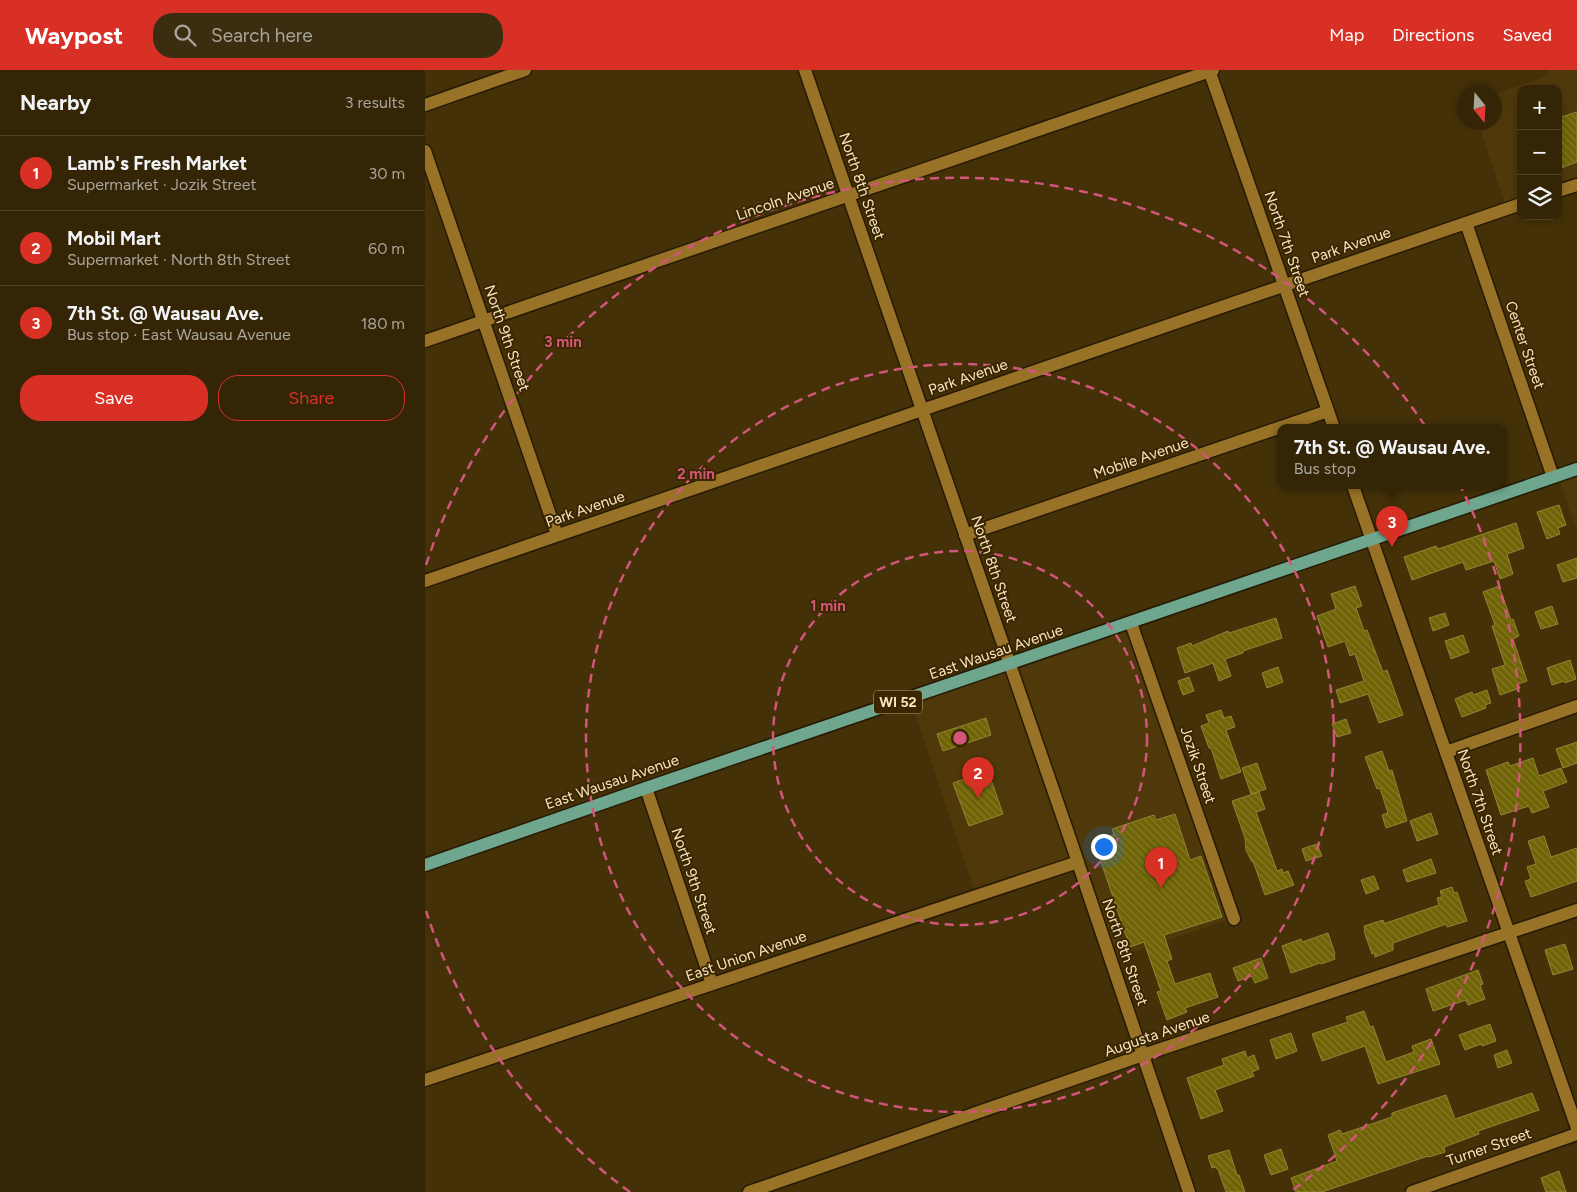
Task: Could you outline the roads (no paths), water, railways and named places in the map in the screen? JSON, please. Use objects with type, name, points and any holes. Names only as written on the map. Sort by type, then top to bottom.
[{"type":"main road","name":"East Wausau Avenue","points":[[425,865],[1577,469]]},
{"type":"street","points":[[425,104],[525,70]]},
{"type":"street","name":"North 8th Street","points":[[805,70],[1078,862],[1189,1192]]},
{"type":"street","name":"Lincoln Avenue","points":[[425,341],[1211,70]]},
{"type":"street","name":"North 7th Street","points":[[1211,70],[1332,424]]},
{"type":"street","name":"North 9th Street","points":[[425,151],[557,535]]},
{"type":"street","points":[[1562,190],[1577,184]]},
{"type":"street","name":"Park Avenue","points":[[425,581],[1517,205]]},
{"type":"street","name":"Center Street","points":[[1466,223],[1553,477]]},
{"type":"street","name":"Mobile Avenue","points":[[1290,424],[1328,411]]},
{"type":"street","name":"Mobile Avenue","points":[[965,535],[1277,428]]},
{"type":"street","name":"North 7th Street","points":[[1354,489],[1577,1128]]},
{"type":"street","name":"Jozik Street","points":[[1131,623],[1234,919]]},
{"type":"street","points":[[1446,752],[1577,706]]},
{"type":"street","name":"North 9th Street","points":[[646,788],[712,984]]},
{"type":"street","name":"East Union Avenue","points":[[425,1080],[1078,862]]},
{"type":"street","name":"Augusta Avenue","points":[[749,1192],[782,1187],[1143,1055],[1577,910]]},
{"type":"street","name":"Turner Street","points":[[1411,1192],[1577,1134]]},
{"type":"place","name":"7th St. @ Wausau Ave.","points":[[1392,547]]},
{"type":"place","name":"Mobil Mart","points":[[978,798]]},
{"type":"place","name":"Lamb's Fresh Market","points":[[1161,888]]}]
